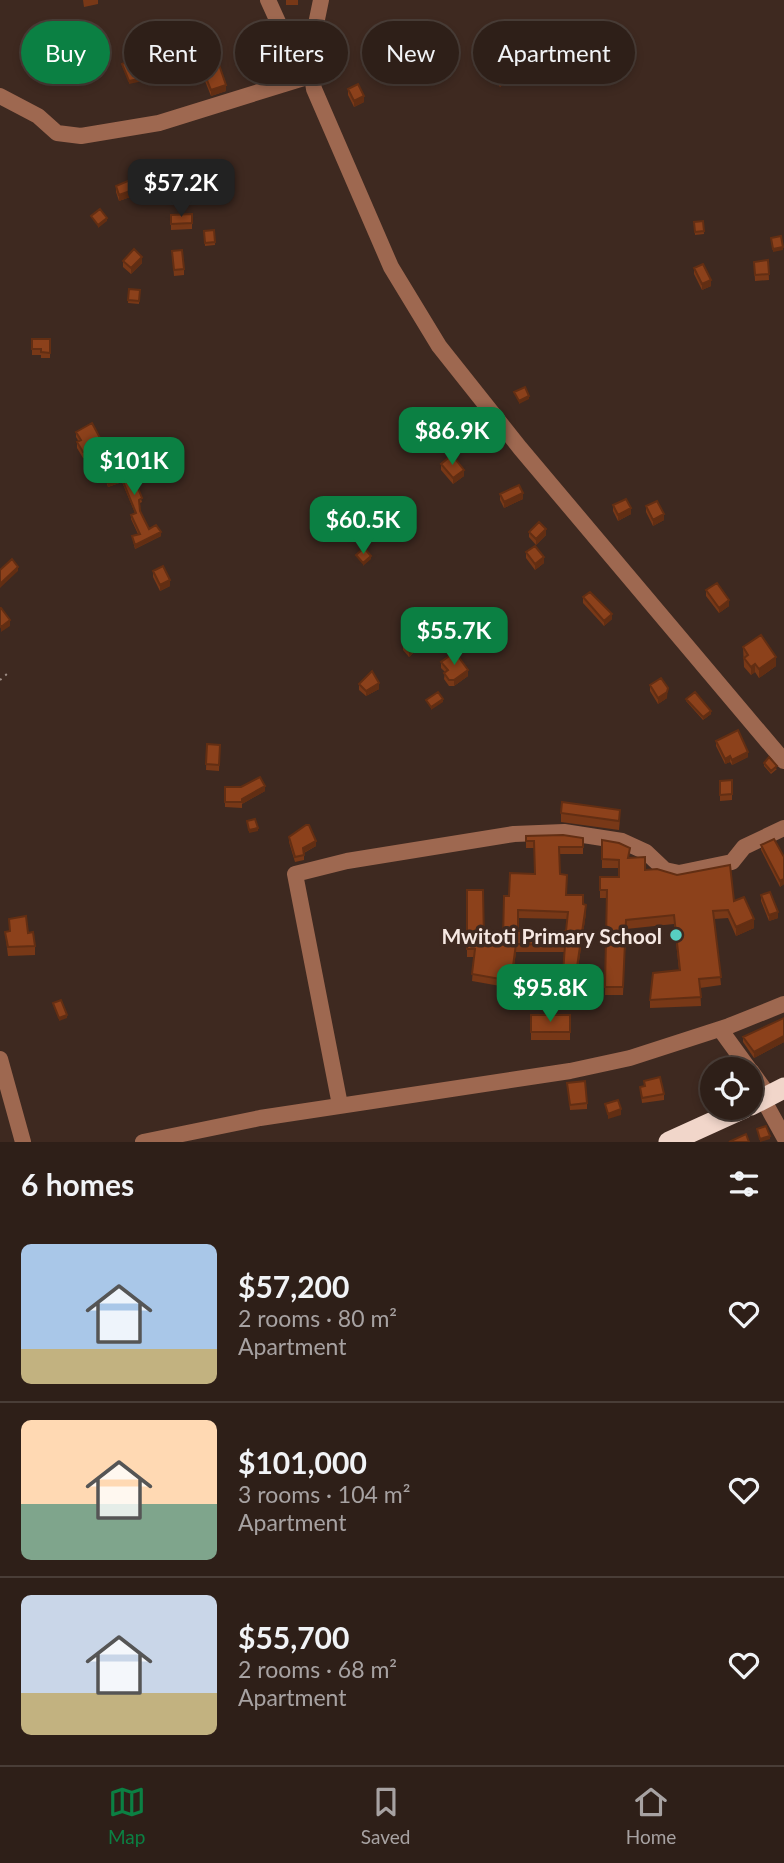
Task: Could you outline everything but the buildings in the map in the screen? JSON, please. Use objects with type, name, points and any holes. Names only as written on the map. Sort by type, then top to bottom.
[{"type":"highway","points":[[669,1142],[717,1120]]},
{"type":"street","points":[[268,0],[278,21]]},
{"type":"street","points":[[317,21],[321,0]]},
{"type":"street","points":[[0,96],[38,116],[57,133],[82,136],[159,123],[284,84]]},
{"type":"street","points":[[313,84],[391,267],[439,346],[520,448],[784,761]]},
{"type":"street","points":[[340,1105],[296,874],[347,860],[514,834],[564,832],[622,841],[646,852],[665,870],[680,873],[732,862],[744,847],[784,828]]},
{"type":"street","points":[[143,1142],[260,1118],[570,1070],[630,1058],[720,1029],[784,1004]]},
{"type":"street","points":[[720,1029],[740,1057]]},
{"type":"street","points":[[0,1059],[23,1142]]},
{"type":"street","points":[[763,1101],[784,1137]]},
{"type":"path","points":[[0,680],[8,673]]},
{"type":"place","name":"Mwitoti Primary School","points":[[676,935]]}]
